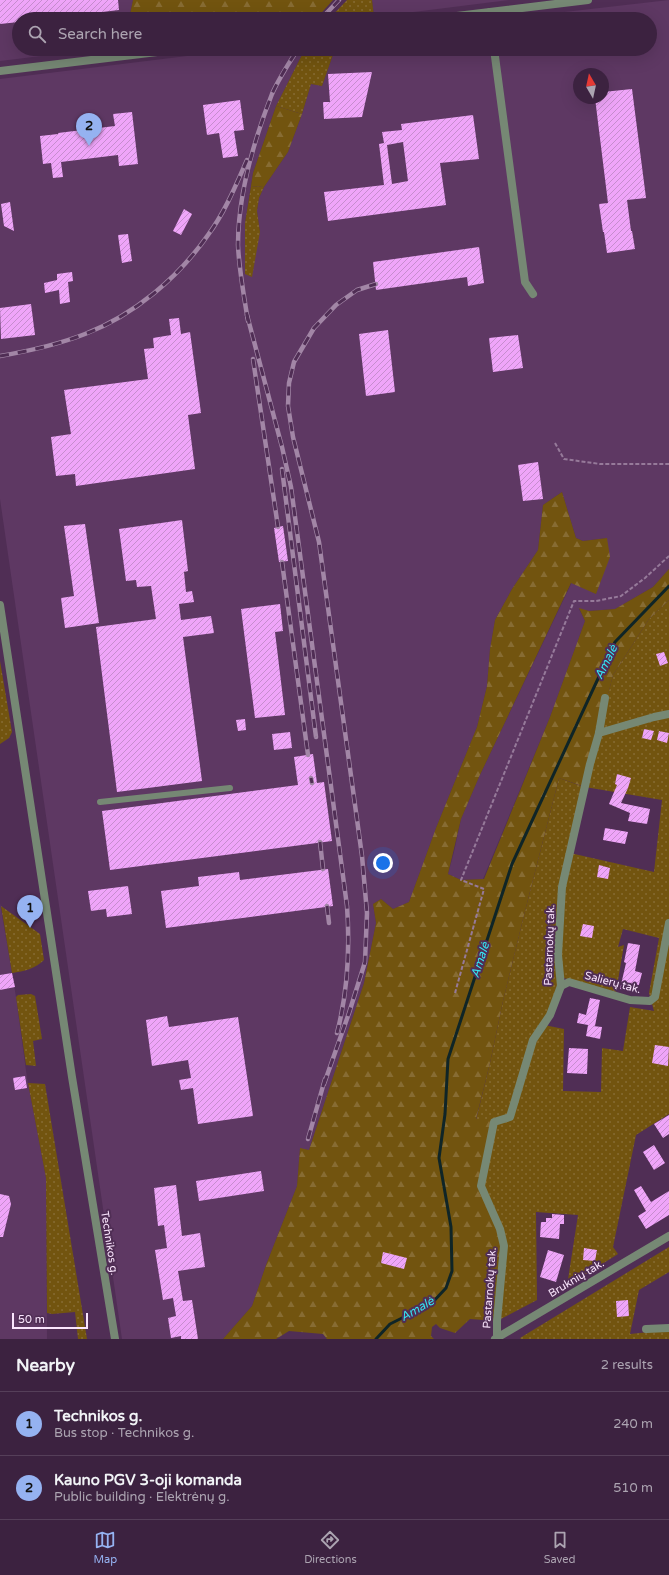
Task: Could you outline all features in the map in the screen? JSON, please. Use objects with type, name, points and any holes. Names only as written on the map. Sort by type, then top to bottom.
[{"type":"street","points":[[514,12],[588,0]]},
{"type":"street","points":[[0,71],[124,56]]},
{"type":"street","points":[[495,56],[525,282],[533,294]]},
{"type":"street","name":"Technikos g.","points":[[0,605],[72,1077],[115,1339]]},
{"type":"street","name":"Pastarnokų tak.","points":[[496,1338],[504,1246],[500,1229],[481,1186],[494,1122],[510,1117],[533,1040],[550,1015],[561,986],[558,955],[562,887],[590,764],[599,733],[605,698]]},
{"type":"street","points":[[599,733],[669,714]]},
{"type":"street","name":"Salierų tak.","points":[[561,986],[569,982],[630,1000],[650,1001],[656,997],[669,923]]},
{"type":"street","name":"Bruknių tak.","points":[[496,1338],[669,1236]]},
{"type":"street","points":[[646,1329],[669,1328]]},
{"type":"lane","points":[[100,802],[230,788]]},
{"type":"path","points":[[555,443],[564,459],[600,464],[669,464]]},
{"type":"path","points":[[455,993],[484,889],[461,880],[574,601],[596,601],[621,596],[646,578],[669,556]]},
{"type":"shaded area","points":[[0,0],[133,0],[130,12],[12,12],[12,56],[41,56],[0,61]]},
{"type":"shaded area","points":[[372,0],[509,0],[414,12],[373,12]]},
{"type":"shaded area","points":[[669,0],[669,569],[653,587],[615,609],[589,611],[579,609],[585,621],[550,717],[483,879],[461,880],[448,874],[461,819],[479,777],[572,582],[596,594],[607,538],[583,541],[576,538],[562,492],[543,505],[538,550],[512,589],[495,620],[490,649],[487,686],[477,727],[436,828],[409,902],[393,909],[381,899],[373,904],[376,923],[364,983],[309,1150],[300,1149],[297,1186],[266,1265],[252,1306],[223,1339],[122,1339],[0,499],[0,79],[187,56],[301,56],[276,106],[253,173],[245,223],[260,232],[257,211],[259,198],[264,187],[288,152],[311,84],[322,86],[333,56],[657,56],[657,12],[565,12]]},
{"type":"shaded area","points":[[0,903],[16,997],[27,1078],[46,1178],[47,1339],[0,1339]]},
{"type":"green space","points":[[133,0],[333,0],[322,12],[130,12]]},
{"type":"green space","points":[[347,0],[372,0],[373,12],[336,12]]},
{"type":"green space","points":[[301,56],[333,56],[322,86],[311,84],[302,114],[276,106]]},
{"type":"green space","points":[[276,106],[302,114],[288,152],[264,187],[251,186],[253,173]]},
{"type":"green space","points":[[251,186],[264,187],[259,198],[257,211],[260,232],[252,277],[245,274],[245,223]]},
{"type":"green space","points":[[562,492],[576,538],[583,541],[607,538],[610,557],[596,594],[571,583],[479,777],[461,819],[448,874],[461,880],[484,879],[550,717],[585,621],[579,608],[589,611],[615,609],[653,587],[669,569],[669,600],[649,619],[613,675],[585,787],[559,778],[503,1001],[476,1119],[494,1122],[481,1186],[504,1246],[497,1321],[470,1319],[455,1333],[440,1328],[436,1324],[432,1327],[431,1336],[434,1339],[327,1339],[323,1334],[289,1331],[276,1339],[223,1339],[252,1306],[266,1265],[297,1186],[300,1148],[309,1150],[364,983],[376,923],[373,904],[381,899],[393,909],[409,902],[436,828],[477,727],[487,686],[490,649],[495,620],[512,589],[538,550],[543,505]]},
{"type":"green space","points":[[669,600],[669,1114],[636,1135],[613,1247],[618,1254],[567,1286],[578,1215],[536,1212],[537,1300],[497,1321],[481,1186],[476,1120],[503,1001],[559,778],[584,787],[613,675],[649,619]],"holes":[[[585,787],[662,800],[654,872],[570,853]],[[623,929],[659,938],[649,993],[654,1011],[630,1007],[623,1051],[602,1048],[601,1092],[563,1091],[564,1029],[544,1025],[560,977],[616,992],[624,945],[618,947]]]},
{"type":"green space","points":[[0,661],[12,732],[9,738],[0,744]]},
{"type":"green space","points":[[1,906],[40,934],[44,960],[37,966],[12,973]]},
{"type":"green space","points":[[31,994],[35,996],[42,1039],[33,1041],[36,1066],[26,1065],[16,997],[18,995]]},
{"type":"green space","points":[[28,1083],[45,1084],[87,1339],[78,1339],[75,1312],[47,1313],[46,1178]]},
{"type":"green space","points":[[669,1247],[669,1272],[639,1290],[630,1334],[669,1330],[669,1339],[520,1338]]},
{"type":"building","points":[[0,0],[118,0],[119,10],[102,12],[12,12],[12,23],[0,24]]},
{"type":"building","points":[[372,72],[362,117],[324,119],[323,102],[330,102],[328,74]]},
{"type":"building","points":[[632,89],[646,198],[627,200],[635,249],[607,253],[599,204],[608,203],[596,104],[609,104],[609,91]]},
{"type":"building","points":[[240,100],[244,130],[234,131],[238,156],[223,158],[219,133],[207,135],[203,105]]},
{"type":"building","points":[[132,112],[138,164],[119,166],[118,155],[61,162],[63,177],[53,178],[51,163],[43,164],[40,136],[115,126],[113,114]]},
{"type":"building","points":[[473,115],[479,159],[440,163],[446,205],[328,221],[324,192],[384,185],[379,144],[384,143],[382,132],[402,130],[401,124]],"holes":[[[403,142],[408,181],[392,184],[387,145]]]},
{"type":"building","points":[[10,202],[14,231],[4,226],[1,204]]},
{"type":"building","points":[[184,209],[192,214],[181,235],[173,231]]},
{"type":"building","points":[[128,234],[132,261],[122,263],[118,235]]},
{"type":"building","points":[[479,247],[484,283],[468,286],[467,277],[376,290],[373,262]]},
{"type":"building","points":[[72,272],[73,281],[68,282],[70,302],[60,304],[59,290],[45,293],[44,283],[57,280],[57,274]]},
{"type":"building","points":[[31,304],[35,335],[1,339],[0,308]]},
{"type":"building","points":[[179,318],[181,334],[190,332],[201,413],[188,415],[195,469],[76,486],[75,474],[56,476],[51,437],[71,434],[64,390],[148,379],[144,349],[154,348],[153,338],[171,335],[169,319]]},
{"type":"building","points":[[388,330],[395,392],[366,396],[359,334]]},
{"type":"building","points":[[518,335],[523,368],[493,372],[489,338]]},
{"type":"building","points":[[538,462],[543,499],[523,501],[518,465]]},
{"type":"building","points":[[182,520],[188,571],[184,572],[186,592],[192,591],[194,602],[179,604],[181,620],[211,616],[214,633],[183,637],[202,781],[117,792],[96,627],[156,619],[151,586],[137,587],[136,580],[126,581],[119,529]]},
{"type":"building","points":[[85,524],[99,623],[65,628],[61,598],[74,596],[64,526]]},
{"type":"building","points":[[283,526],[288,561],[279,562],[274,528]]},
{"type":"building","points":[[280,604],[283,631],[275,632],[285,715],[255,718],[241,609]]},
{"type":"building","points":[[664,652],[668,663],[660,666],[656,654]]},
{"type":"building","points":[[245,719],[246,730],[238,731],[236,720]]},
{"type":"building","points":[[644,729],[654,731],[651,740],[642,738]]},
{"type":"building","points":[[659,731],[669,733],[667,743],[657,740]]},
{"type":"building","points":[[290,732],[292,748],[274,750],[272,734]]},
{"type":"building","points":[[313,754],[317,783],[324,782],[332,841],[110,870],[102,811],[298,785],[294,757]]},
{"type":"building","points":[[617,774],[631,778],[621,803],[650,809],[647,824],[628,821],[630,813],[609,804],[617,785],[615,784]]},
{"type":"building","points":[[605,828],[628,832],[625,844],[603,840]]},
{"type":"building","points":[[599,865],[610,868],[608,879],[597,877]]},
{"type":"building","points":[[328,869],[333,906],[166,928],[161,891],[199,886],[198,877],[239,872],[240,880]]},
{"type":"building","points":[[128,886],[132,914],[107,917],[106,909],[91,911],[88,891]]},
{"type":"building","points":[[583,924],[594,926],[592,938],[580,936]]},
{"type":"building","points":[[628,943],[640,945],[635,971],[642,973],[637,992],[620,989],[626,963],[624,962]]},
{"type":"building","points":[[12,973],[15,987],[0,990],[0,975]]},
{"type":"building","points":[[590,998],[600,1000],[595,1026],[593,1026],[602,1027],[600,1039],[586,1036],[588,1025],[577,1023],[579,1013],[586,1015]]},
{"type":"building","points":[[167,1016],[169,1027],[238,1017],[253,1116],[198,1124],[193,1088],[181,1090],[179,1080],[191,1078],[188,1060],[152,1066],[146,1020]]},
{"type":"building","points":[[655,1045],[669,1047],[668,1066],[652,1063]]},
{"type":"building","points":[[569,1048],[588,1049],[587,1074],[567,1073]]},
{"type":"building","points":[[25,1076],[27,1088],[15,1090],[13,1078]]},
{"type":"building","points":[[669,1115],[669,1134],[663,1138],[654,1124]]},
{"type":"building","points":[[654,1145],[665,1163],[654,1170],[643,1152]]},
{"type":"building","points":[[261,1171],[264,1191],[199,1201],[196,1181]]},
{"type":"building","points":[[176,1185],[182,1236],[200,1233],[205,1267],[178,1271],[183,1301],[192,1300],[198,1339],[181,1339],[181,1336],[171,1338],[168,1318],[176,1316],[173,1298],[163,1300],[155,1250],[167,1248],[164,1225],[158,1226],[154,1188]]},
{"type":"building","points":[[641,1186],[651,1202],[669,1191],[669,1215],[646,1229],[638,1216],[646,1211],[634,1190]]},
{"type":"building","points":[[0,1194],[9,1196],[11,1204],[3,1237],[0,1237]]},
{"type":"building","points":[[552,1214],[564,1215],[564,1224],[560,1224],[559,1239],[540,1237],[541,1222],[546,1222],[546,1218],[552,1218]]},
{"type":"building","points":[[584,1248],[597,1250],[595,1261],[583,1260]]},
{"type":"building","points":[[548,1250],[564,1255],[556,1282],[540,1277]]},
{"type":"building","points":[[383,1252],[407,1258],[404,1269],[381,1263]]},
{"type":"building","points":[[628,1300],[629,1316],[617,1317],[616,1301]]},
{"type":"waterway","name":"Amalė","points":[[376,1339],[390,1324],[432,1303],[446,1288],[452,1271],[451,1227],[439,1158],[445,1114],[448,1059],[512,864],[615,642],[669,586]]},
{"type":"railway","points":[[328,12],[339,0]]},
{"type":"railway","points":[[248,321],[238,245],[244,188],[253,149],[272,94],[294,56]]},
{"type":"railway","points":[[0,356],[43,347],[85,334],[121,317],[154,294],[183,266],[208,235],[225,208],[247,160]]},
{"type":"railway","points":[[324,1084],[365,962],[367,913],[362,856],[319,542],[293,437],[288,406],[289,383],[294,362],[314,328],[336,305],[357,290],[376,284]]},
{"type":"railway","points":[[247,315],[291,487],[347,906],[348,954],[346,985],[337,1033]]},
{"type":"railway","points":[[253,359],[278,527]]},
{"type":"railway","points":[[282,469],[316,737]]},
{"type":"railway","points":[[282,562],[308,755]]},
{"type":"railway","points":[[311,778],[312,783]]},
{"type":"railway","points":[[320,842],[323,869]]},
{"type":"railway","points":[[327,906],[329,923]]},
{"type":"railway","points":[[308,1139],[325,1079]]},
{"type":"place","name":"Kauno PGV 3-oji komanda","points":[[89,146]]},
{"type":"place","name":"Technikos g.","points":[[30,928]]}]
